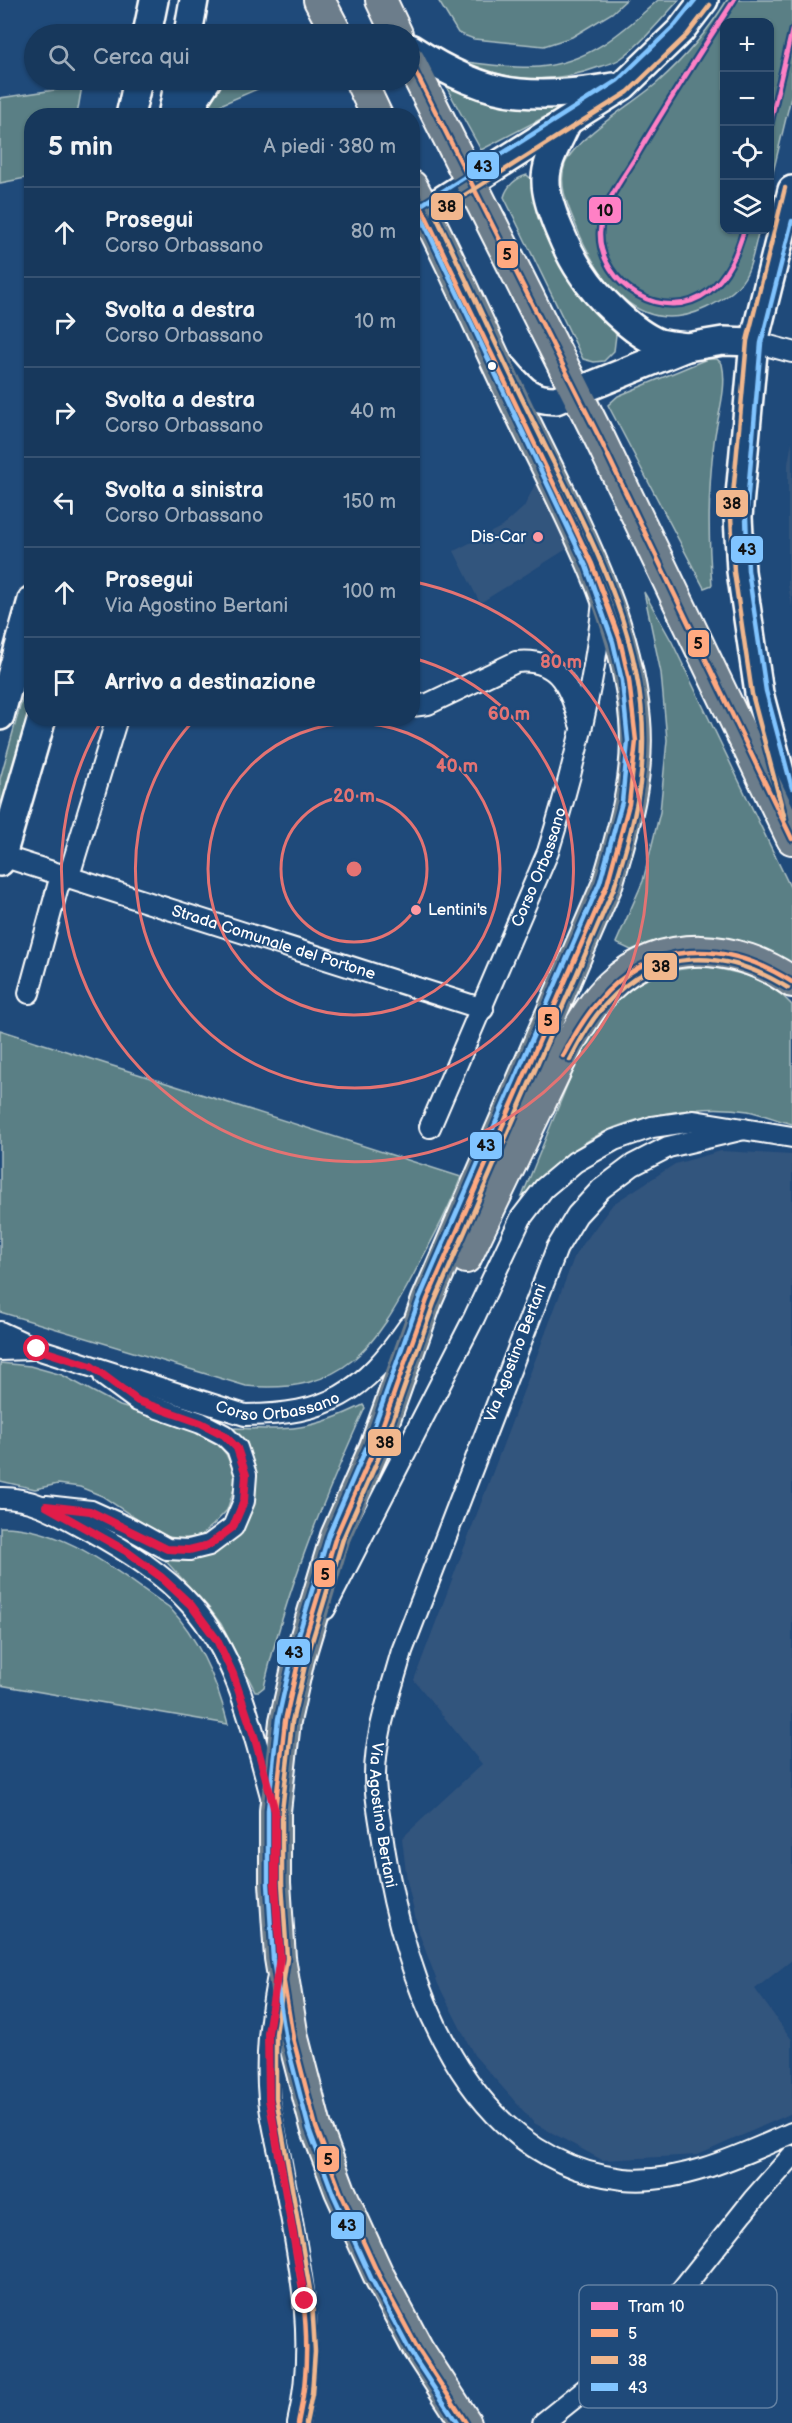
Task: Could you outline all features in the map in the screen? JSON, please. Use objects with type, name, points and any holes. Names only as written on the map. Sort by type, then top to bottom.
[{"type":"main road","points":[[149,24],[154,0]]},
{"type":"main road","points":[[190,24],[194,0]]},
{"type":"main road","points":[[320,0],[332,24]]},
{"type":"main road","points":[[381,0],[392,24]]},
{"type":"main road","points":[[420,199],[471,183],[623,86],[681,30],[704,0]]},
{"type":"main road","points":[[420,54],[441,68],[485,85],[519,93],[568,94],[623,86]]},
{"type":"main road","points":[[420,81],[577,392],[792,839]]},
{"type":"main road","points":[[132,108],[136,90]]},
{"type":"main road","points":[[174,108],[177,90]]},
{"type":"main road","points":[[193,108],[201,90]]},
{"type":"main road","points":[[365,90],[373,108]]},
{"type":"main road","points":[[567,122],[548,166],[546,183],[555,219],[580,272],[618,314],[638,331],[660,343],[687,347]]},
{"type":"main road","points":[[792,190],[754,342],[738,517],[741,571],[759,693],[792,817]]},
{"type":"main road","name":"Corso Orbassano","points":[[420,201],[577,531],[604,594],[620,638],[635,721],[634,764],[627,817],[607,885],[427,1300],[375,1448],[336,1536],[299,1659],[285,1721],[275,1811],[275,1883],[280,1958],[294,2038],[316,2127],[340,2191],[378,2274],[414,2341],[463,2418]]},
{"type":"main road","points":[[495,359],[526,394],[543,400],[556,400],[687,347],[723,341],[754,342]]},
{"type":"main road","points":[[0,716],[24,629]]},
{"type":"main road","name":"Strada Comunale del Portone","points":[[1,859],[40,726]]},
{"type":"main road","points":[[375,1448],[568,1045],[588,1012],[611,985],[640,963],[673,952],[707,949],[741,956],[792,982]]},
{"type":"street","points":[[754,342],[792,352]]},
{"type":"street","name":"Corso Orbassano","points":[[430,1127],[483,1009],[548,852],[562,806],[594,670],[604,594]]},
{"type":"street","points":[[420,705],[428,704],[516,662],[528,661],[541,663],[554,671],[566,684],[580,727]]},
{"type":"street","points":[[29,993],[56,892],[72,866],[115,726]]},
{"type":"street","name":"Strada Comunale del Portone","points":[[1,859],[64,876],[483,1009]]},
{"type":"street","name":"Via Agostino Bertani","points":[[299,1659],[474,1318],[521,1218],[544,1188],[575,1162],[594,1151],[614,1140],[652,1127],[694,1121],[792,1137]]},
{"type":"street","name":"Via Agostino Bertani","points":[[744,1129],[668,1147],[633,1165],[601,1189],[577,1215],[557,1248],[402,1651],[385,1714],[376,1756],[375,1777],[390,1884],[405,1943],[422,1995],[445,2044],[474,2090],[507,2128],[544,2155],[580,2171],[624,2179],[666,2179],[758,2148],[792,2133]]},
{"type":"street","name":"Corso Orbassano","points":[[0,1332],[37,1349],[245,1415],[276,1415],[337,1398],[361,1383],[386,1359],[427,1300]]},
{"type":"street","name":"Corso Orbassano","points":[[0,1350],[37,1349]]},
{"type":"street","name":"Corso Orbassano","points":[[1,1498],[90,1511],[167,1549],[189,1550],[209,1545],[233,1527],[244,1501],[246,1475],[237,1448],[224,1435],[201,1423],[138,1401],[91,1366]]},
{"type":"street","name":"Corso Orbassano","points":[[46,1506],[126,1551],[161,1577],[191,1605],[217,1640],[233,1674],[255,1739],[275,1811]]},
{"type":"street","points":[[280,1958],[268,2033],[269,2099],[305,2301],[308,2351],[305,2393],[298,2423]]},
{"type":"street","points":[[686,2285],[753,2200],[792,2156]]},
{"type":"street","points":[[543,2423],[579,2394]]},
{"type":"shaded area","points":[[792,441],[792,607],[788,585],[788,464]]},
{"type":"shaded area","points":[[545,464],[581,540],[480,603],[454,551],[503,526],[524,507]]},
{"type":"shaded area","points":[[721,1151],[792,1155],[792,1960],[755,1989],[792,2040],[792,2113],[698,2155],[602,2160],[534,2123],[474,2055],[438,1984],[419,1933],[407,1881],[402,1838],[482,1764],[414,1680],[575,1255],[613,1204],[675,1164]]},
{"type":"green space","points":[[438,0],[626,0],[612,13],[572,37],[544,46],[474,39],[458,33]]},
{"type":"green space","points":[[658,0],[679,0],[636,46],[620,59],[607,65],[565,76],[531,78],[497,74],[464,62],[511,67],[539,67],[574,59],[604,44]]},
{"type":"green space","points":[[727,0],[792,0],[792,93],[774,168],[774,18],[720,18],[720,234],[758,234],[749,268],[744,279],[735,289],[706,308],[681,316],[659,316],[640,310],[622,298],[594,263],[566,201],[563,171],[571,154],[581,143],[657,83],[704,34]]},
{"type":"green space","points":[[443,81],[461,92],[491,103],[511,107],[560,109],[481,150]]},
{"type":"green space","points":[[55,90],[81,90],[78,108],[24,108],[24,178],[0,183],[0,98]]},
{"type":"green space","points":[[213,90],[255,90],[213,108],[201,108]]},
{"type":"green space","points":[[527,175],[534,182],[616,335],[614,351],[604,361],[594,362],[583,359],[504,197],[512,183]]},
{"type":"green space","points":[[707,359],[717,359],[722,364],[724,383],[714,442],[711,478],[709,531],[712,585],[704,588],[608,405],[618,396]]},
{"type":"green space","points":[[644,592],[672,642],[792,891],[792,965],[675,939],[631,950],[616,943],[643,881],[660,812],[667,740],[661,673]]},
{"type":"green space","points":[[24,692],[24,726],[28,726],[0,826],[0,779]]},
{"type":"green space","points":[[703,966],[751,977],[772,988],[792,1005],[792,1124],[753,1112],[730,1109],[689,1110],[646,1117],[607,1131],[581,1145],[521,1199],[570,1078],[600,1017],[628,988],[663,972]]},
{"type":"green space","points":[[0,1030],[461,1177],[402,1296],[371,1342],[353,1360],[332,1373],[308,1382],[280,1387],[246,1386],[0,1312]]},
{"type":"green space","points":[[0,1363],[30,1366],[62,1375],[120,1406],[193,1428],[213,1438],[226,1454],[236,1483],[227,1510],[200,1536],[182,1539],[162,1536],[102,1496],[80,1487],[58,1484],[35,1489],[0,1481]]},
{"type":"green space","points":[[363,1405],[365,1408],[307,1545],[283,1615],[264,1687],[255,1691],[221,1624],[162,1557],[172,1557],[252,1507],[254,1476],[234,1431],[235,1428],[300,1427],[329,1420]]},
{"type":"green space","points":[[0,1527],[47,1534],[69,1543],[110,1566],[169,1607],[190,1633],[206,1661],[228,1724],[0,1685]]},
{"type":"tram line","name":"10","points":[[734,0],[608,202],[600,233],[603,252],[610,269],[622,283],[637,294],[654,302],[672,304],[691,301],[715,286],[731,264],[743,234]]},
{"type":"tram line","name":"10","points":[[774,107],[792,30]]},
{"type":"transit line","name":"43","points":[[420,207],[618,80],[675,25],[695,0]]},
{"type":"transit line","name":"38","points":[[306,2423],[312,2394],[315,2352],[312,2301],[276,2098],[276,2034],[287,1958],[282,1883],[282,1811],[292,1722],[306,1661],[343,1539],[382,1450],[434,1303],[614,888],[634,816],[641,779],[643,742],[640,699],[633,656],[621,614],[588,532],[435,214],[628,92],[687,35],[710,5]]},
{"type":"transit line","name":"5","points":[[420,81],[600,439],[792,839]]},
{"type":"transit line","name":"38","points":[[785,188],[747,341],[731,517],[734,572],[752,694],[785,819]]},
{"type":"transit line","name":"5","points":[[420,204],[592,564],[620,640],[629,680],[636,741],[629,804],[607,885],[427,1300],[375,1447],[336,1536],[299,1659],[285,1721],[275,1811],[275,1883],[280,1958],[293,2038],[316,2127],[340,2191],[378,2274],[418,2349],[466,2423]]},
{"type":"transit line","name":"43","points":[[420,214],[586,566],[613,642],[622,681],[628,741],[622,802],[600,882],[420,1297],[368,1444],[329,1534],[292,1657],[278,1719],[268,1810],[268,1883],[273,1959],[286,2040],[309,2129],[333,2194],[371,2278],[411,2353],[457,2423]]},
{"type":"transit line","name":"43","points":[[792,221],[761,343],[746,517],[748,570],[766,691],[792,788]]},
{"type":"transit line","name":"5","points":[[563,1056],[588,1015],[619,981],[641,966],[665,956],[690,952],[716,953],[741,958],[767,968],[792,982]]},
{"type":"transit line","name":"38","points":[[570,1060],[590,1024],[605,1005],[625,986],[647,972],[669,963],[692,959],[716,960],[740,965],[788,988]]},
{"type":"transit line","name":"5","points":[[270,2106],[296,2253],[306,2325],[306,2373],[298,2423]]},
{"type":"place","name":"Dis-Car","points":[[538,537]]},
{"type":"place","name":"Lentini's","points":[[416,910]]},
{"type":"route","points":[[37,1349],[91,1366],[138,1401],[201,1423],[224,1435],[237,1448],[246,1475],[244,1501],[233,1527],[209,1545],[189,1550],[167,1549],[131,1529],[90,1511],[46,1506],[126,1551],[161,1577],[191,1605],[217,1640],[233,1674],[255,1739],[275,1811],[275,1883],[280,1958],[268,2033],[269,2099],[305,2301]]}]
